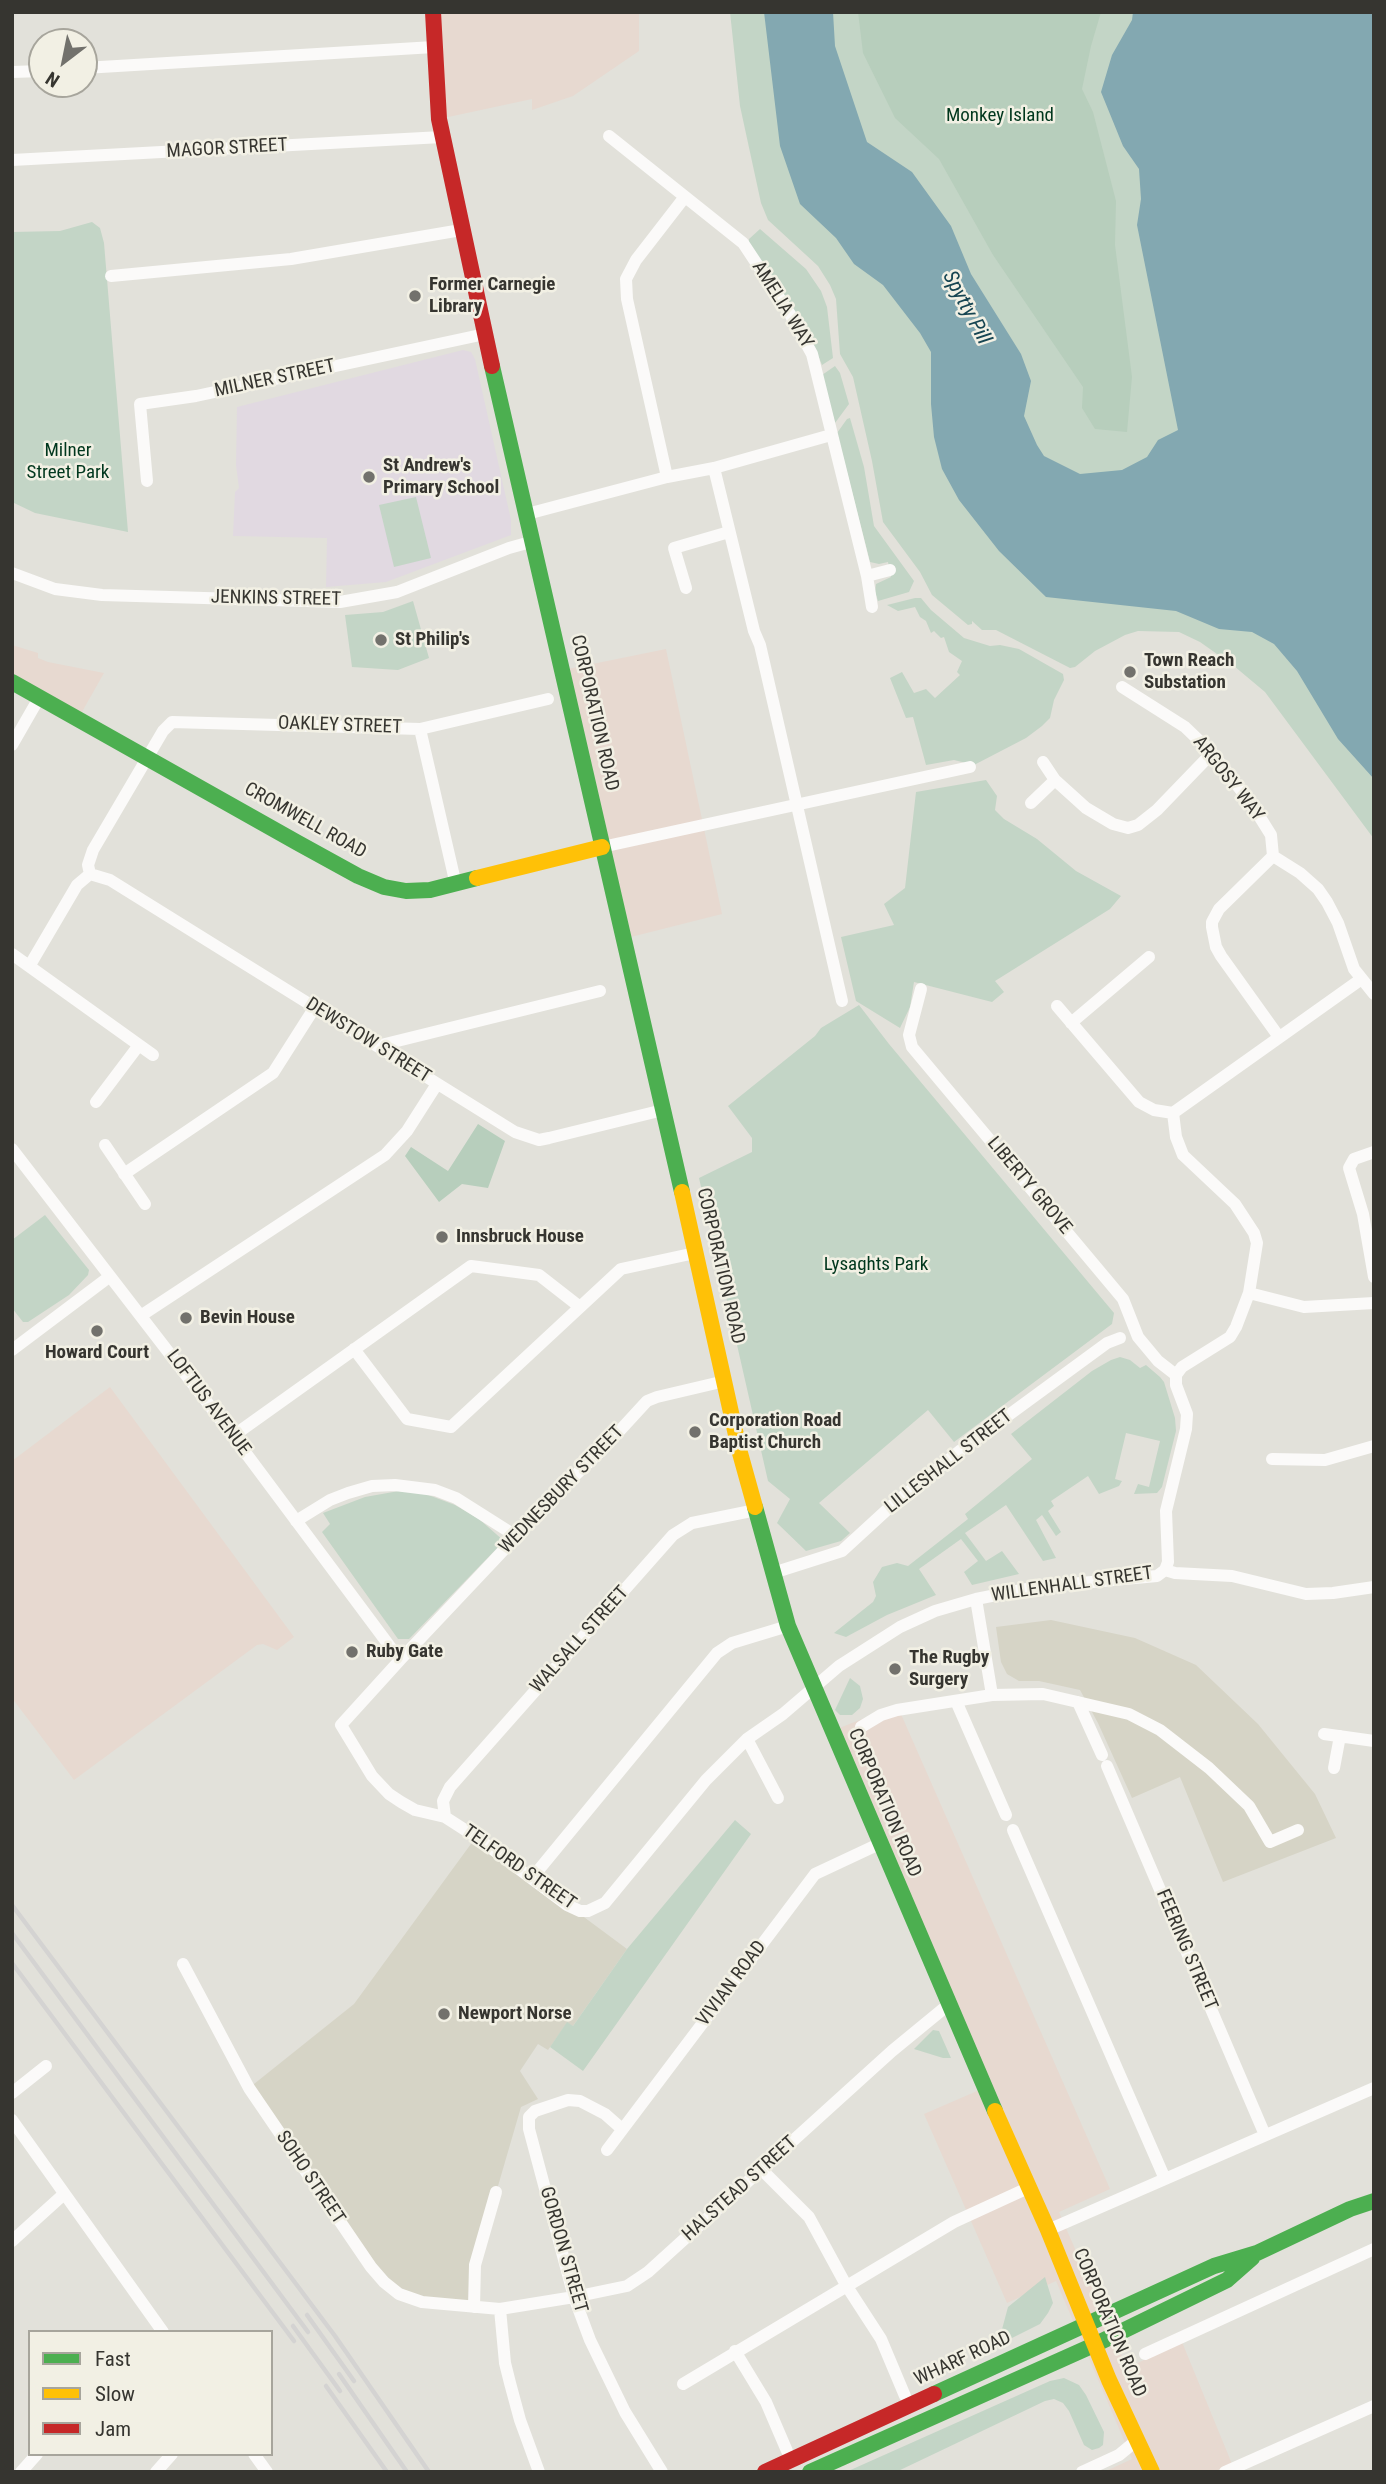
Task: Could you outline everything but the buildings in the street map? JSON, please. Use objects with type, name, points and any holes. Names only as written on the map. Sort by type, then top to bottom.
[{"type":"street","name":"CORPORATION ROAD","points":[[433,12],[433,47],[442,137],[461,230],[743,1467],[788,1626],[947,2005],[1048,2230],[1136,2441],[1152,2472]]},
{"type":"street","points":[[98,67],[433,47]]},
{"type":"street","name":"AMELIA WAY","points":[[609,136],[743,243],[790,314],[812,354],[867,576],[872,607]]},
{"type":"street","name":"MAGOR STREET","points":[[12,160],[442,137]]},
{"type":"street","points":[[667,477],[627,299],[626,279],[636,260],[684,198]]},
{"type":"street","points":[[111,276],[290,259],[461,230]]},
{"type":"street","name":"MILNER STREET","points":[[147,481],[140,404],[196,396],[485,334]]},
{"type":"street","points":[[527,514],[667,477],[714,468],[831,435]]},
{"type":"street","points":[[714,468],[760,645],[842,1000]]},
{"type":"street","points":[[686,588],[674,548],[729,532]]},
{"type":"street","name":"JENKINS STREET","points":[[12,573],[55,589],[102,595],[340,602],[397,592],[534,541]]},
{"type":"street","points":[[867,576],[890,570]]},
{"type":"street","name":"CROMWELL ROAD","points":[[12,682],[358,876],[384,887],[406,891],[430,890],[601,847]]},
{"type":"street","name":"ARGOSY WAY","points":[[1122,687],[1185,727],[1212,753],[1251,803],[1271,835],[1273,856]]},
{"type":"street","points":[[12,745],[39,698]]},
{"type":"street","name":"OAKLEY STREET","points":[[147,757],[172,722],[420,729],[548,699]]},
{"type":"street","points":[[420,729],[456,884]]},
{"type":"street","points":[[1043,762],[1055,780],[1093,813],[1112,824],[1128,828],[1138,825],[1157,810],[1212,753]]},
{"type":"street","points":[[30,965],[77,885],[90,874],[88,865],[93,850],[147,757]]},
{"type":"street","points":[[601,847],[970,766]]},
{"type":"street","points":[[1031,803],[1055,780]]},
{"type":"street","points":[[1279,1037],[1221,956],[1216,947],[1212,927],[1219,909],[1273,856],[1300,873],[1322,896],[1338,923],[1349,958],[1360,980],[1374,995]]},
{"type":"street","name":"DEWSTOW STREET","points":[[90,874],[110,880],[515,1132],[539,1140],[663,1110]]},
{"type":"street","points":[[12,954],[153,1055]]},
{"type":"street","points":[[1071,1023],[1149,957]]},
{"type":"street","points":[[1056,1006],[1139,1102],[1154,1110],[1173,1113],[1360,980]]},
{"type":"street","name":"LIBERTY GROVE","points":[[921,989],[909,1035],[912,1047],[1123,1299],[1138,1337],[1158,1361],[1176,1375]]},
{"type":"street","points":[[377,1046],[600,991]]},
{"type":"street","points":[[124,1174],[272,1073],[315,1007]]},
{"type":"street","points":[[96,1102],[139,1045]]},
{"type":"street","points":[[142,1315],[385,1155],[407,1130],[437,1084]]},
{"type":"street","points":[[1165,1570],[1168,1562],[1166,1511],[1186,1429],[1187,1414],[1176,1385],[1176,1375],[1182,1367],[1230,1337],[1236,1328],[1249,1293],[1256,1254],[1254,1233],[1235,1204],[1183,1155],[1176,1137],[1173,1113]]},
{"type":"street","points":[[105,1145],[145,1204]]},
{"type":"street","name":"LOFTUS AVENUE","points":[[12,1149],[109,1277],[142,1315],[400,1660]]},
{"type":"street","points":[[1374,1152],[1354,1159],[1349,1168],[1363,1214],[1374,1277]]},
{"type":"street","points":[[354,1349],[407,1419],[451,1427],[621,1269],[695,1253]]},
{"type":"street","points":[[233,1436],[466,1269],[476,1265],[540,1275],[580,1307]]},
{"type":"street","points":[[12,1350],[109,1277]]},
{"type":"street","points":[[1249,1293],[1304,1307],[1374,1303]]},
{"type":"street","name":"LILLESHALL STREET","points":[[773,1573],[842,1551],[890,1507],[961,1450],[1107,1343],[1120,1338]]},
{"type":"street","name":"WEDNESBURY STREET","points":[[400,1660],[648,1401],[725,1381]]},
{"type":"street","points":[[1272,1459],[1325,1460],[1374,1446]]},
{"type":"street","points":[[296,1521],[330,1500],[348,1493],[372,1486],[395,1485],[435,1490],[456,1498],[516,1536]]},
{"type":"street","name":"WALSALL STREET","points":[[445,1817],[443,1801],[455,1780],[673,1535],[692,1523],[756,1510]]},
{"type":"street","name":"WILLENHALL STREET","points":[[814,1688],[839,1665],[900,1627],[935,1611],[976,1599],[1037,1587],[1157,1576],[1165,1570],[1232,1576],[1306,1594],[1374,1587]]},
{"type":"street","name":"WILLENHALL STREET","points":[[976,1599],[992,1695]]},
{"type":"street","points":[[532,1878],[717,1653],[732,1643],[788,1626]]},
{"type":"street","name":"TELFORD STREET","points":[[400,1660],[341,1725],[373,1776],[389,1794],[415,1810],[445,1817],[575,1910],[585,1912],[599,1907],[610,1897],[706,1780],[747,1739],[814,1688]]},
{"type":"street","points":[[861,1727],[897,1710],[992,1695],[1042,1694],[1129,1714],[1160,1730],[1209,1768],[1249,1806],[1270,1842],[1298,1830]]},
{"type":"street","points":[[956,1701],[1006,1815]]},
{"type":"street","name":"FEERING STREET","points":[[1078,1702],[1265,2135]]},
{"type":"street","points":[[1324,1734],[1374,1741]]},
{"type":"street","points":[[1334,1768],[1340,1736]]},
{"type":"street","points":[[747,1739],[778,1798]]},
{"type":"street","points":[[1013,1830],[1165,2179]]},
{"type":"street","name":"VIVIAN ROAD","points":[[607,2150],[815,1874],[879,1844]]},
{"type":"street","name":"SOHO STREET","points":[[183,1964],[249,2088],[371,2267],[384,2282],[399,2294],[422,2302],[499,2309]]},
{"type":"street","name":"HALSTEAD STREET","points":[[499,2309],[627,2286],[648,2272],[892,2051],[947,2005]]},
{"type":"street","points":[[12,2093],[46,2066]]},
{"type":"street","points":[[1048,2230],[1373,2090]]},
{"type":"street","name":"GORDON STREET","points":[[622,2129],[605,2114],[580,2101],[568,2100],[535,2111],[529,2117],[529,2129],[574,2297],[590,2340],[625,2412],[662,2472]]},
{"type":"street","points":[[12,2120],[159,2330]]},
{"type":"street","points":[[762,2170],[809,2217],[846,2285],[881,2339],[905,2396]]},
{"type":"street","points":[[683,2384],[954,2222],[1028,2188]]},
{"type":"street","points":[[474,2307],[475,2264],[495,2192]]},
{"type":"street","points":[[12,2241],[64,2194]]},
{"type":"street","points":[[1257,2253],[1350,2208],[1374,2201]]},
{"type":"street","points":[[1145,2354],[1374,2249]]},
{"type":"street","name":"WHARF ROAD","points":[[765,2472],[1214,2266],[1257,2253]]},
{"type":"street","name":"WHARF ROAD","points":[[810,2472],[1094,2345],[1227,2280],[1257,2253]]},
{"type":"street","points":[[499,2309],[510,2383],[539,2472]]},
{"type":"street","points":[[735,2351],[766,2402],[787,2451]]},
{"type":"street","points":[[1225,2472],[1374,2406]]},
{"type":"street","points":[[1082,2472],[1119,2455],[1136,2441]]},
{"type":"street","points":[[21,2472],[35,2456]]},
{"type":"street","points":[[156,2472],[170,2456]]},
{"type":"street","points":[[255,2456],[267,2472]]},
{"type":"shaded area","points":[[433,12],[639,12],[639,51],[573,96],[532,110],[532,99],[439,119]]},
{"type":"shaded area","name":"St Andrew's Primary School","points":[[463,350],[471,352],[475,359],[511,520],[511,535],[386,582],[326,587],[327,538],[233,536],[235,492],[239,488],[236,465],[237,407]]},
{"type":"shaded area","points":[[12,645],[38,653],[38,658],[48,662],[104,673],[78,719],[12,682]]},
{"type":"shaded area","points":[[666,649],[722,914],[623,939],[563,670]]},
{"type":"shaded area","points":[[110,1387],[294,1637],[277,1650],[263,1644],[257,1645],[74,1780],[12,1698],[12,1461]]},
{"type":"shaded area","points":[[1051,1620],[1135,1638],[1196,1665],[1258,1724],[1315,1794],[1336,1838],[1223,1882],[1180,1777],[1132,1798],[1080,1690],[1039,1681],[1019,1681],[1007,1674],[1001,1662],[996,1627]]},
{"type":"shaded area","points":[[897,1705],[1110,2189],[1059,2212],[1127,2368],[1182,2342],[1232,2464],[1213,2472],[1104,2472],[1132,2459],[1056,2281],[1007,2303],[924,2114],[991,2085],[837,1729]]},
{"type":"shaded area","points":[[476,1837],[627,1949],[573,2026],[567,2023],[548,2050],[538,2044],[520,2071],[538,2099],[521,2107],[475,2265],[474,2307],[422,2302],[384,2282],[249,2088],[354,2004]]},
{"type":"green space","points":[[730,12],[1295,12],[1374,570],[1374,839],[1265,692],[1200,642],[1179,632],[1138,631],[1095,651],[1070,668],[996,630],[982,630],[972,621],[972,624],[968,625],[932,595],[920,572],[883,522],[853,377],[840,354],[836,299],[830,285],[818,266],[768,220],[761,203],[740,106]]},
{"type":"green space","name":"Monkey Island","points":[[858,12],[1101,12],[1082,89],[1093,112],[1116,201],[1115,245],[1132,377],[1127,432],[1095,429],[1082,408],[1083,387],[993,255],[939,159],[895,118],[863,53]]},
{"type":"green space","name":"Milner Street Park","points":[[92,222],[100,228],[104,243],[128,532],[35,513],[12,502],[12,232],[60,231]]},
{"type":"green space","points":[[760,229],[806,269],[821,291],[827,307],[833,358],[822,365],[815,348],[749,243],[749,239]]},
{"type":"green space","points":[[835,366],[840,373],[849,404],[835,423],[822,375]]},
{"type":"green space","points":[[850,418],[864,467],[874,526],[914,581],[909,592],[878,601],[876,584],[891,577],[888,562],[870,562],[837,433]]},
{"type":"green space","points":[[416,497],[431,558],[394,567],[379,505]]},
{"type":"green space","points":[[921,598],[964,638],[990,646],[1019,649],[1063,674],[1064,680],[1054,700],[1050,718],[1026,738],[974,765],[954,760],[926,765],[913,717],[906,718],[890,678],[902,672],[914,693],[926,689],[935,698],[960,675],[957,672],[962,661],[949,652],[944,637],[941,638],[934,631],[931,633],[915,607],[898,611],[887,605]]},
{"type":"green space","points":[[413,601],[429,658],[398,670],[352,667],[345,615],[383,612]]},
{"type":"green space","points":[[986,780],[997,796],[995,810],[1004,819],[1037,839],[1076,871],[1121,896],[1110,909],[995,981],[1004,992],[992,1002],[914,982],[910,1007],[900,1028],[856,1001],[841,937],[894,925],[884,904],[905,888],[916,792]]},
{"type":"green space","name":"Lysaghts Park","points":[[859,1005],[1114,1313],[1112,1324],[954,1442],[928,1410],[819,1503],[850,1533],[841,1541],[806,1551],[777,1523],[790,1499],[768,1481],[699,1178],[752,1152],[752,1138],[728,1106],[815,1036],[821,1028]]},
{"type":"green space","points":[[478,1124],[505,1141],[488,1188],[462,1184],[439,1202],[405,1156],[411,1147],[448,1171]]},
{"type":"green space","points":[[45,1215],[89,1270],[88,1275],[69,1295],[28,1322],[23,1322],[12,1308],[12,1240]]},
{"type":"green space","points":[[1120,1357],[1130,1360],[1140,1368],[1146,1365],[1160,1377],[1175,1418],[1176,1431],[1162,1487],[1157,1493],[1134,1494],[1138,1484],[1149,1487],[1160,1441],[1126,1433],[1115,1479],[1122,1481],[1119,1486],[1099,1494],[1088,1476],[1051,1501],[1054,1506],[1048,1511],[1061,1532],[1056,1536],[1042,1515],[1036,1520],[1056,1558],[1043,1561],[1006,1505],[965,1533],[986,1561],[1002,1551],[1019,1574],[972,1585],[964,1572],[978,1561],[961,1539],[919,1569],[936,1595],[887,1615],[846,1637],[834,1633],[873,1602],[876,1596],[873,1582],[882,1567],[897,1563],[908,1566],[968,1519],[965,1514],[1032,1459],[1011,1434],[1092,1371]]},
{"type":"green space","points":[[399,1491],[423,1493],[455,1505],[479,1519],[504,1541],[409,1639],[398,1639],[322,1532],[330,1524],[323,1513],[365,1497]]},
{"type":"green space","points":[[850,1678],[860,1686],[863,1699],[860,1708],[852,1715],[840,1715],[835,1710]]},
{"type":"green space","points":[[735,1820],[751,1834],[583,2071],[550,2047],[567,2022],[573,2026],[627,1949]]},
{"type":"green space","points":[[933,2030],[939,2031],[951,2058],[914,2049]]},
{"type":"green space","points":[[1045,2277],[1053,2303],[1048,2313],[1040,2324],[1000,2344],[996,2336],[1001,2333],[1008,2307]]},
{"type":"green space","points":[[1064,2378],[1079,2385],[1086,2395],[1104,2432],[1103,2445],[1099,2448],[1092,2450],[1084,2445],[1069,2411],[1063,2403],[1054,2399],[896,2472],[846,2472],[1050,2381]]},
{"type":"water","name":"Spytty Pill","points":[[764,12],[833,12],[835,46],[867,142],[912,172],[951,226],[971,274],[1021,354],[1031,381],[1024,416],[1037,445],[1044,456],[1080,474],[1122,470],[1147,457],[1158,440],[1178,430],[1137,225],[1141,199],[1139,169],[1123,146],[1101,92],[1112,55],[1132,20],[1133,12],[1374,12],[1374,779],[1338,739],[1297,671],[1274,644],[1252,632],[1219,629],[1176,611],[1046,597],[999,551],[959,500],[942,469],[934,437],[931,352],[920,333],[883,285],[854,264],[836,238],[800,204],[780,146]]},
{"type":"railway","points":[[12,1905],[335,2336],[429,2472]]},
{"type":"railway","points":[[12,1933],[308,2332]]},
{"type":"railway","points":[[12,1963],[294,2341]]},
{"type":"railway","points":[[307,2315],[354,2381]]},
{"type":"railway","points":[[293,2326],[340,2391]]},
{"type":"railway","points":[[339,2374],[407,2472]]},
{"type":"railway","points":[[326,2386],[387,2472]]},
{"type":"traffic: fast","points":[[492,366],[682,1192]]},
{"type":"traffic: fast","points":[[12,682],[298,843],[384,887],[406,891],[430,890],[477,878]]},
{"type":"traffic: fast","points":[[755,1507],[788,1626],[995,2111]]},
{"type":"traffic: fast","points":[[934,2394],[1214,2266],[1257,2253],[1350,2209],[1374,2201]]},
{"type":"traffic: fast","points":[[810,2472],[1094,2345],[1227,2280],[1252,2258]]},
{"type":"traffic: slow","points":[[477,878],[602,847]]},
{"type":"traffic: slow","points":[[682,1192],[740,1453],[755,1507]]},
{"type":"traffic: slow","points":[[995,2111],[1048,2230],[1109,2380],[1152,2472]]},
{"type":"traffic: jam","points":[[433,12],[439,119],[492,366]]},
{"type":"traffic: jam","points":[[765,2472],[934,2394]]},
{"type":"place","name":"Former Carnegie Library","points":[[415,296]]},
{"type":"place","name":"St Andrew's Primary School","points":[[369,477]]},
{"type":"place","name":"St Philip's","points":[[381,640]]},
{"type":"place","name":"Town Reach Substation","points":[[1130,672]]},
{"type":"place","name":"Innsbruck House","points":[[442,1237]]},
{"type":"place","name":"Bevin House","points":[[186,1318]]},
{"type":"place","name":"Howard Court","points":[[97,1331]]},
{"type":"place","name":"Corporation Road Baptist Church","points":[[695,1432]]},
{"type":"place","name":"Ruby Gate","points":[[352,1652]]},
{"type":"place","name":"The Rugby Surgery","points":[[895,1669]]},
{"type":"place","name":"Newport Norse","points":[[444,2014]]}]
